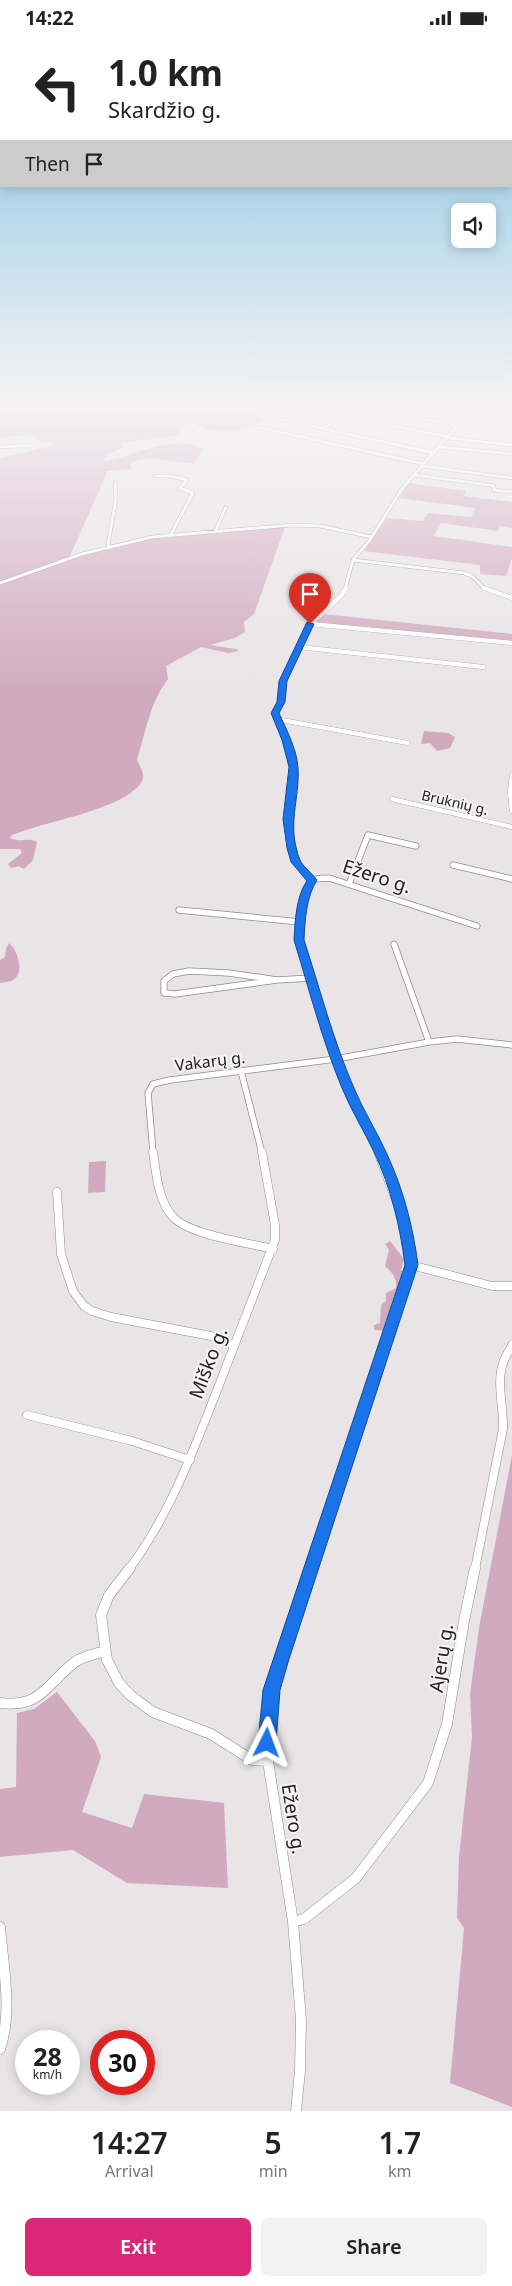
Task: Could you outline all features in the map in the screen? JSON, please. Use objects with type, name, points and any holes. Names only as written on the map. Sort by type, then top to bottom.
[{"type":"street","points":[[110,547],[108,545],[108,530],[116,497]]},
{"type":"street","points":[[170,536],[191,497]]},
{"type":"street","points":[[312,880],[296,862],[292,848],[288,819],[294,767],[275,713],[281,702],[281,687],[310,624],[341,596],[348,583],[354,560],[372,537],[397,497]]},
{"type":"street","points":[[215,532],[226,507]]},
{"type":"street","points":[[0,583],[74,557],[146,538],[306,525],[372,537]]},
{"type":"street","points":[[354,560],[464,573],[472,576],[486,590],[512,598]]},
{"type":"street","points":[[310,624],[512,643]]},
{"type":"street","points":[[299,647],[483,667]]},
{"type":"street","points":[[276,719],[408,743]]},
{"type":"street","points":[[512,775],[510,792],[512,811]]},
{"type":"street","name":"Bruknių g.","points":[[392,799],[512,827]]},
{"type":"street","points":[[349,883],[368,835],[416,846]]},
{"type":"street","points":[[453,865],[512,879]]},
{"type":"street","name":"Ežero g.","points":[[296,2111],[300,2071],[301,2020],[293,1922],[268,1761],[267,1733],[272,1690],[280,1659],[411,1265],[407,1231],[390,1176],[336,1059],[299,940],[300,922],[307,887],[312,880],[330,877],[477,926]]},
{"type":"street","points":[[179,910],[300,922]]},
{"type":"street","points":[[394,944],[429,1042]]},
{"type":"street","points":[[277,980],[233,974],[177,970],[166,977],[162,988],[164,993],[170,995],[277,980],[311,978]]},
{"type":"street","name":"Vakarų g.","points":[[272,1249],[216,1235],[177,1220],[166,1206],[158,1176],[148,1089],[153,1084],[162,1081],[336,1059],[429,1042],[466,1039],[512,1045]]},
{"type":"street","name":"Miško g.","points":[[241,1071],[265,1163],[276,1233],[272,1249],[190,1460],[166,1511],[143,1550],[104,1605],[101,1621],[105,1651],[112,1671],[119,1683],[141,1704],[153,1712],[211,1734],[252,1760],[268,1761]]},
{"type":"street","points":[[57,1192],[61,1255],[73,1291],[84,1306],[92,1311],[111,1317],[210,1337],[234,1345]]},
{"type":"street","points":[[411,1265],[492,1285],[512,1286]]},
{"type":"street","name":"Ajerų g.","points":[[293,1922],[304,1919],[356,1878],[418,1798],[428,1783],[435,1766],[448,1724],[464,1621],[503,1429],[504,1413],[500,1383],[503,1363],[512,1345]]},
{"type":"street","points":[[27,1415],[132,1441],[190,1460]]},
{"type":"street","points":[[0,1703],[17,1705],[32,1701],[76,1659],[105,1651]]},
{"type":"street","points":[[0,1927],[6,2019],[5,2035],[0,2049]]},
{"type":"shaded area","points":[[0,497],[96,497],[70,556],[73,558],[150,539],[285,527],[254,614],[244,622],[245,632],[235,638],[210,645],[239,651],[228,653],[201,647],[166,666],[168,679],[157,697],[149,717],[137,759],[143,773],[142,781],[133,791],[101,808],[11,836],[10,838],[13,839],[37,842],[33,860],[24,869],[19,866],[11,868],[8,864],[22,853],[20,849],[0,849]]},
{"type":"shaded area","points":[[471,497],[512,502],[512,528],[500,526],[498,531],[441,523],[434,536],[512,547],[512,558],[506,576],[480,574],[480,565],[364,551],[387,518],[423,521],[428,513],[471,517],[475,508],[399,498]]},
{"type":"shaded area","points":[[323,614],[512,634],[512,641],[313,623]]},
{"type":"shaded area","points":[[424,731],[448,733],[455,737],[450,748],[437,751],[430,743],[421,744]]},
{"type":"shaded area","points":[[9,943],[19,961],[19,972],[13,980],[0,983],[0,960],[5,957]]},
{"type":"shaded area","points":[[106,1161],[105,1192],[88,1193],[89,1162]]},
{"type":"shaded area","points":[[390,1241],[404,1259],[401,1270],[406,1272],[387,1331],[374,1330],[374,1325],[380,1323],[381,1305],[386,1301],[386,1293],[396,1288],[394,1275],[385,1266],[389,1250],[385,1244]]},
{"type":"shaded area","points":[[512,1455],[512,2107],[450,2083],[464,1928],[457,1918],[459,1857],[472,1737],[470,1694],[479,1628]]},
{"type":"shaded area","points":[[57,1692],[95,1741],[101,1757],[82,1812],[132,1828],[144,1794],[224,1803],[228,1888],[127,1883],[73,1850],[0,1857],[0,1789],[16,1787],[17,1713],[34,1709]]},
{"type":"route","points":[[267,1743],[272,1690],[280,1659],[411,1265],[407,1231],[390,1176],[349,1091],[336,1059],[299,940],[300,922],[307,887],[312,880],[296,862],[292,848],[288,819],[294,767],[282,727],[276,719],[275,713],[281,702],[280,690],[283,681],[288,669],[294,662],[301,641],[310,624]]}]
